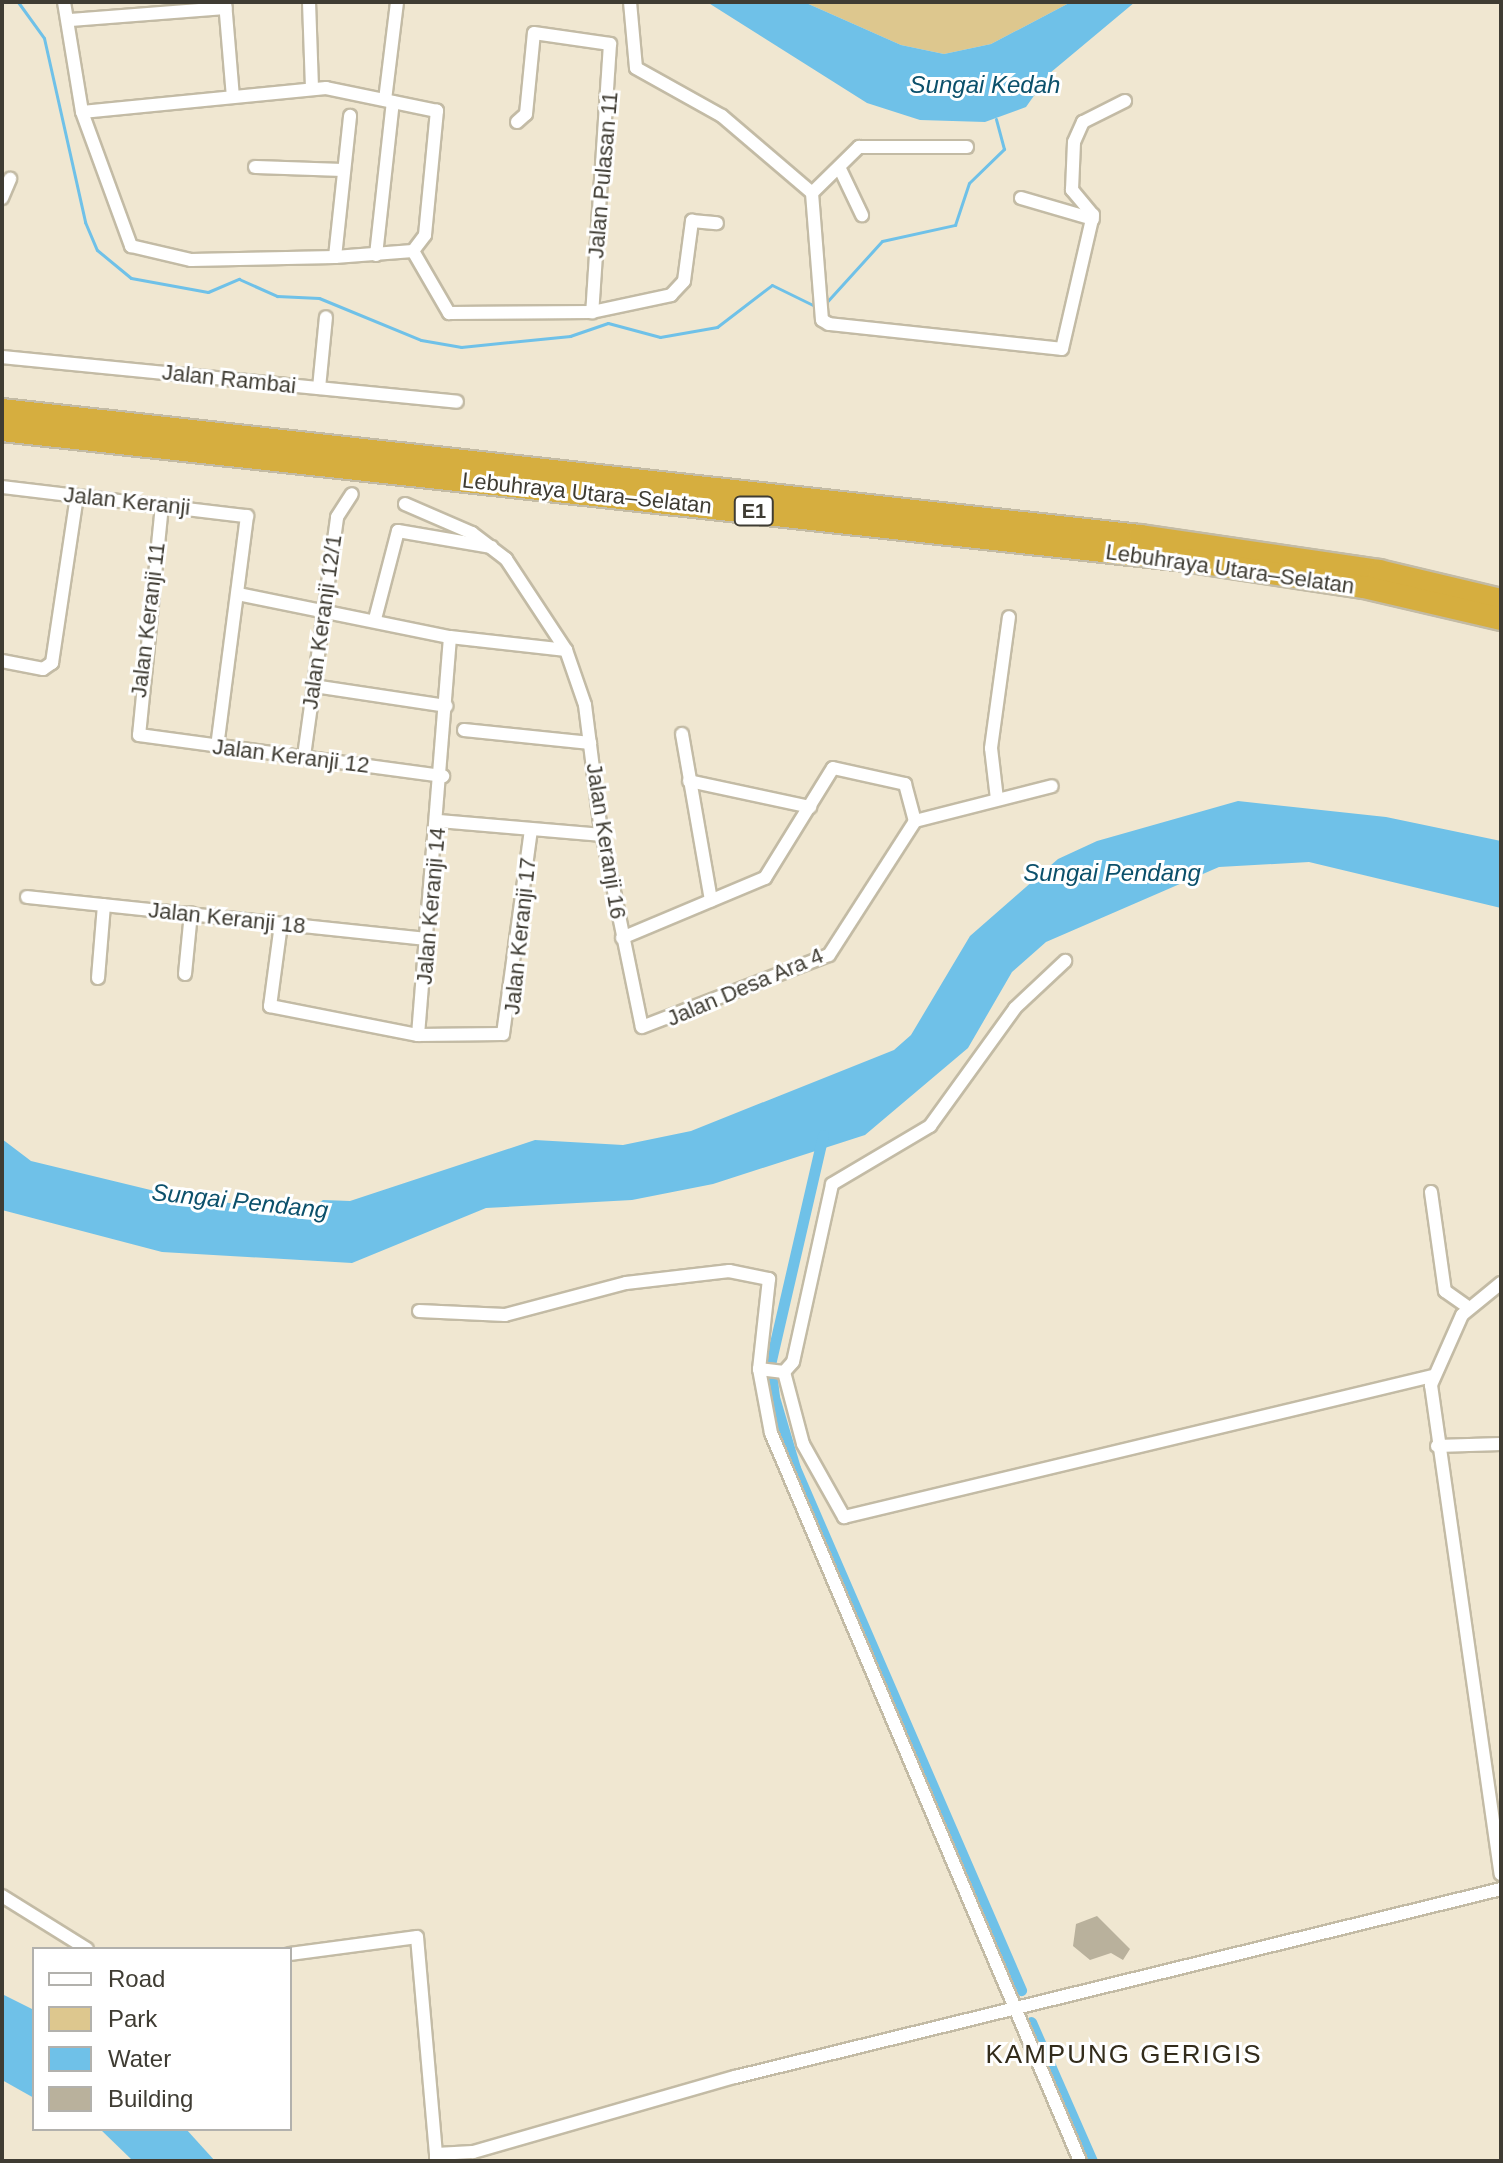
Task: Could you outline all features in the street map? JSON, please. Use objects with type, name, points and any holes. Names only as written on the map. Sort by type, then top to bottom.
[{"type":"highway","name":"Lebuhraya Utara–Selatan","points":[[2,410],[1140,536],[1379,571],[1501,600]]},
{"type":"highway","name":"Lebuhraya Utara–Selatan","points":[[2,430],[1185,560],[1364,587],[1501,619]]},
{"type":"street","points":[[64,2],[70,20],[82,112],[131,246],[191,260],[335,257],[413,251],[425,235],[437,111],[312,88],[82,112]]},
{"type":"street","points":[[133,2],[134,17]]},
{"type":"street","points":[[309,2],[312,88]]},
{"type":"street","points":[[376,255],[397,2]]},
{"type":"street","points":[[630,2],[636,68],[722,116],[812,193],[820,305],[829,324],[1060,350],[1093,219],[1091,206],[1070,183],[1076,132],[1125,101]]},
{"type":"street","points":[[70,20],[134,17],[226,5],[233,97]]},
{"type":"street","name":"Jalan Pulasan 11","points":[[517,122],[526,114],[534,33],[605,42],[614,50],[592,312]]},
{"type":"street","points":[[335,257],[350,116]]},
{"type":"street","points":[[812,193],[841,171],[865,146],[967,147]]},
{"type":"street","points":[[255,167],[344,170]]},
{"type":"street","points":[[841,171],[862,215]]},
{"type":"street","points":[[2,198],[10,179]]},
{"type":"street","points":[[1021,198],[1093,219]]},
{"type":"street","points":[[413,251],[449,313],[592,312],[678,290],[692,221],[717,223]]},
{"type":"street","points":[[319,388],[326,317]]},
{"type":"street","name":"Jalan Rambai","points":[[2,357],[457,402]]},
{"type":"street","name":"Jalan Keranji","points":[[2,487],[162,505],[248,521],[238,594]]},
{"type":"street","name":"Jalan Keranji 12/1","points":[[304,756],[337,517],[352,494]]},
{"type":"street","points":[[2,661],[43,669],[53,660],[77,496]]},
{"type":"street","points":[[405,504],[492,547],[566,650]]},
{"type":"street","name":"Jalan Keranji 11","points":[[139,735],[162,505]]},
{"type":"street","points":[[375,619],[398,531],[473,550],[492,547]]},
{"type":"street","points":[[217,746],[238,594],[324,606],[450,637],[566,650]]},
{"type":"street","points":[[997,799],[991,748],[1009,617]]},
{"type":"street","name":"Jalan Keranji 14","points":[[418,1035],[443,776],[450,637]]},
{"type":"street","name":"Jalan Keranji 16","points":[[566,650],[590,743],[602,835],[638,1020],[648,1027]]},
{"type":"street","points":[[314,686],[446,706]]},
{"type":"street","points":[[464,730],[590,743]]},
{"type":"street","points":[[682,734],[711,901]]},
{"type":"street","name":"Jalan Keranji 12","points":[[139,735],[443,776]]},
{"type":"street","points":[[622,938],[765,878],[833,768],[905,784],[915,821],[1052,786]]},
{"type":"street","points":[[689,781],[810,807]]},
{"type":"street","points":[[439,821],[602,835]]},
{"type":"street","name":"Jalan Desa Ara 4","points":[[648,1027],[829,955],[915,821]]},
{"type":"street","name":"Jalan Keranji 17","points":[[418,1035],[498,1036],[510,1021],[531,830]]},
{"type":"street","name":"Jalan Keranji 18","points":[[27,897],[428,939]]},
{"type":"street","points":[[98,978],[104,905]]},
{"type":"street","points":[[185,974],[191,913]]},
{"type":"street","points":[[281,924],[270,1006],[418,1035]]},
{"type":"street","points":[[773,1370],[795,1355],[832,1184],[930,1126],[1015,1008],[1065,961]]},
{"type":"street","points":[[1431,1192],[1442,1283],[1468,1307]]},
{"type":"street","points":[[419,1311],[493,1316],[626,1283],[758,1272],[772,1293],[771,1433],[1080,2161]]},
{"type":"street","points":[[1501,1283],[1468,1307],[1432,1376],[1437,1446],[1501,1874]]},
{"type":"street","points":[[773,1370],[807,1452],[844,1517],[1432,1376]]},
{"type":"street","points":[[1437,1446],[1501,1444]]},
{"type":"street","points":[[292,1954],[417,1937],[436,2158],[473,2152],[735,2077],[1017,2011],[1501,1889]]},
{"type":"street","points":[[2,1896],[84,1947]]},
{"type":"green space","points":[[804,2],[1071,2],[991,44],[944,54],[901,45]]},
{"type":"water","name":"Sungai Kedah","points":[[707,2],[804,2],[901,45],[944,54],[991,44],[1071,2],[1135,2],[1050,73],[1026,107],[985,122],[920,120],[867,103]]},
{"type":"water","name":"Sungai Pendang","points":[[1238,801],[1386,817],[1501,841],[1501,908],[1309,862],[1219,867],[1046,942],[1012,972],[968,1048],[865,1135],[713,1184],[632,1200],[486,1208],[352,1263],[162,1252],[2,1210],[2,1139],[31,1161],[163,1193],[303,1214],[323,1200],[350,1201],[535,1140],[623,1145],[691,1131],[894,1050],[911,1035],[970,936],[1058,859],[1097,841]]},
{"type":"water","points":[[2,1994],[32,2009],[32,2097],[2,2080]]},
{"type":"water","points":[[102,2131],[188,2131],[215,2161],[133,2161]]},
{"type":"building","points":[[1097,1916],[1130,1949],[1123,1960],[1111,1953],[1090,1960],[1073,1946],[1076,1924]]},
{"type":"waterway","points":[[18,2],[44,38],[85,222],[97,250],[131,278],[208,292],[239,279],[277,296],[319,298],[421,340],[461,347],[570,336],[608,323],[660,337],[717,327],[772,285],[817,307]]},
{"type":"waterway","points":[[824,305],[882,241],[955,225],[969,183],[1004,149],[996,119]]},
{"type":"waterway","points":[[823,1135],[770,1364],[774,1397],[795,1468],[1021,1990]]},
{"type":"waterway","points":[[1031,2022],[1092,2161]]},
{"type":"district","name":"KAMPUNG GERIGIS","points":[[1124,2055]]}]
